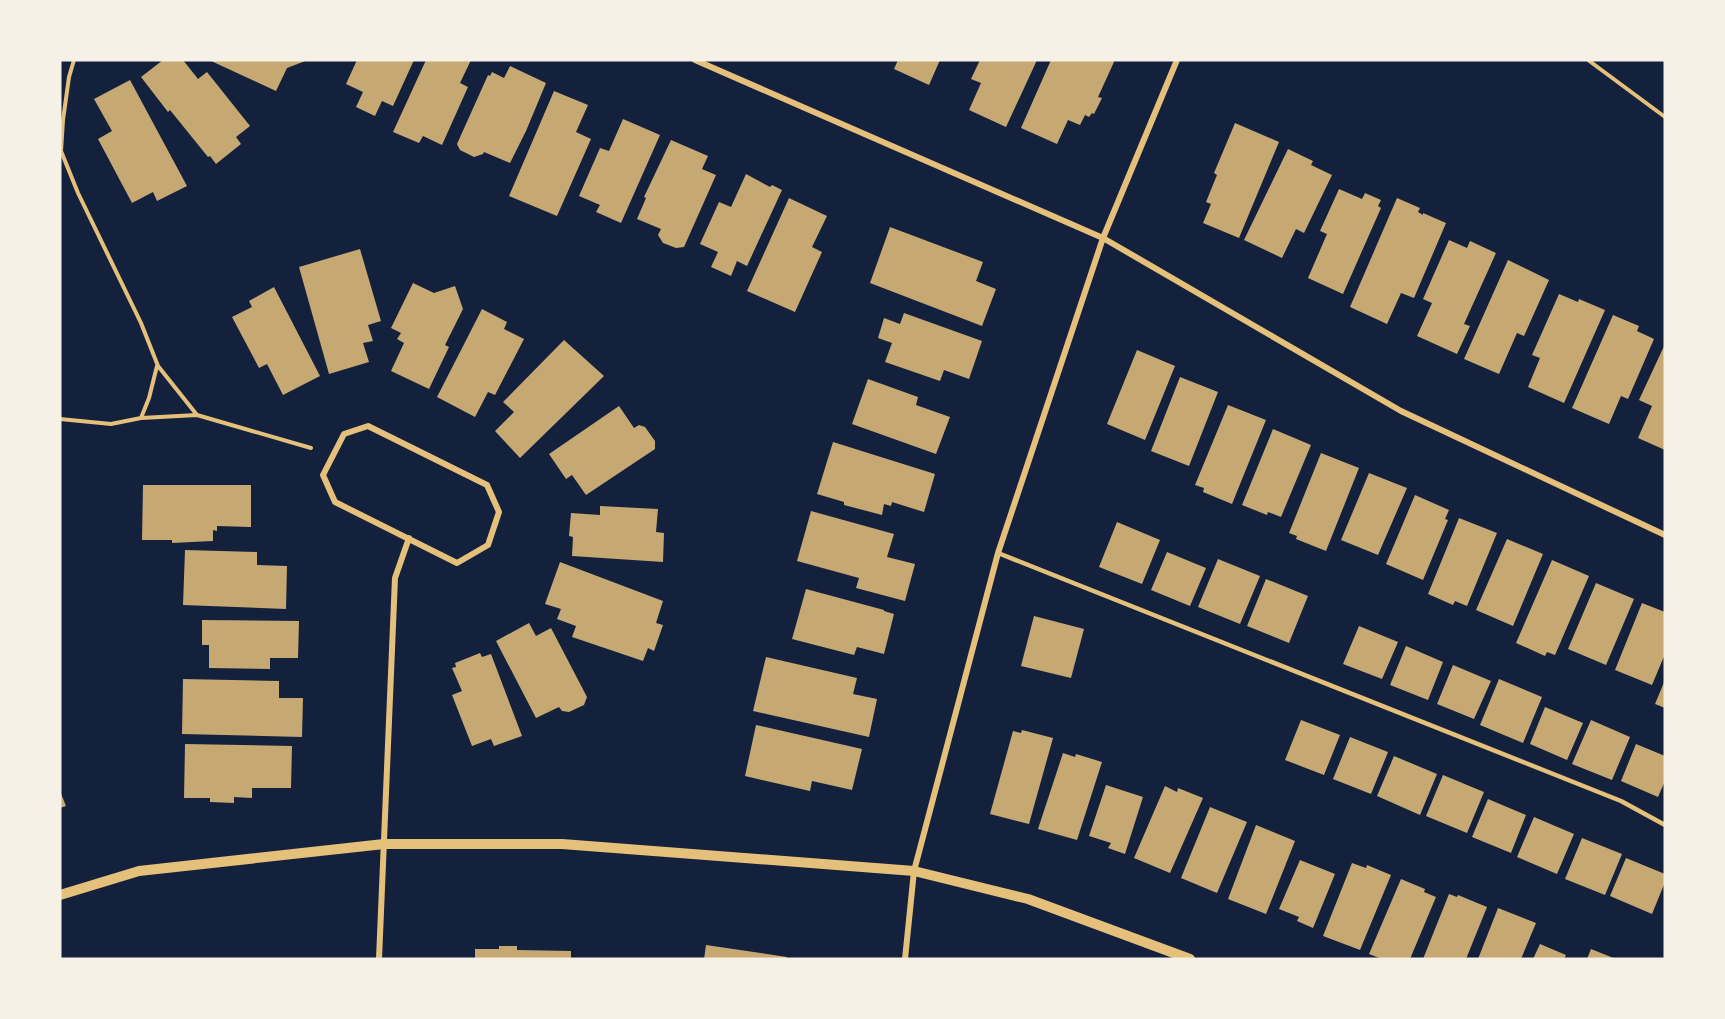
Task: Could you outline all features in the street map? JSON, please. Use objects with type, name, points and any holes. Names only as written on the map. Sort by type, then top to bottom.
[{"type":"street","points":[[695,60],[1103,238],[1401,411],[1665,535]]},
{"type":"street","points":[[904,959],[914,872],[998,553],[1103,238],[1177,60]]},
{"type":"street","points":[[368,426],[487,485],[499,512],[488,545],[457,562],[409,538],[335,502],[323,475],[344,434],[368,426]]},
{"type":"street","points":[[379,959],[395,578],[409,538]]},
{"type":"street","points":[[60,895],[139,871],[384,844],[561,844],[914,872],[1028,899],[1190,959]]},
{"type":"lane","points":[[998,553],[1621,801],[1665,825]]},
{"type":"path","points":[[74,60],[69,77],[61,151],[78,193],[141,323],[158,366],[197,415]]},
{"type":"path","points":[[1588,60],[1665,117]]},
{"type":"path","points":[[141,418],[158,366]]},
{"type":"path","points":[[60,419],[111,424],[141,418],[197,415],[305,445],[332,458]]},
{"type":"building","points":[[163,60],[183,60],[198,79],[207,72],[250,126],[236,137],[241,144],[216,164],[170,110],[168,112],[141,77]]},
{"type":"building","points":[[209,60],[308,60],[287,68],[276,91]]},
{"type":"building","points":[[357,60],[414,60],[393,106],[382,101],[375,116],[356,107],[363,92],[346,84]]},
{"type":"building","points":[[426,60],[471,60],[460,83],[468,87],[442,145],[423,136],[419,143],[393,132]]},
{"type":"building","points":[[898,60],[940,60],[929,85],[894,69]]},
{"type":"building","points":[[980,60],[1037,60],[1006,127],[969,110],[981,83],[971,79]]},
{"type":"building","points":[[1051,60],[1113,60],[1114,62],[1098,97],[1102,98],[1094,114],[1092,113],[1089,117],[1085,115],[1080,125],[1068,120],[1057,144],[1021,128]]},
{"type":"building","points":[[510,66],[546,83],[510,163],[484,152],[474,157],[460,150],[457,144],[488,75],[490,76],[492,72],[504,78]]},
{"type":"building","points":[[130,80],[187,186],[157,201],[153,192],[132,203],[98,139],[112,131],[94,99]]},
{"type":"building","points":[[554,91],[588,105],[576,132],[591,139],[557,216],[509,196]]},
{"type":"building","points":[[623,119],[660,135],[621,223],[596,212],[600,205],[579,196],[600,148],[609,151]]},
{"type":"building","points":[[1235,123],[1279,142],[1239,238],[1203,223],[1211,204],[1206,202],[1217,175],[1214,173]]},
{"type":"building","points":[[671,140],[708,156],[702,169],[716,175],[684,247],[676,248],[663,243],[658,235],[661,229],[637,219],[646,198],[644,197]]},
{"type":"building","points":[[1288,149],[1313,161],[1311,165],[1332,175],[1304,233],[1296,229],[1282,258],[1244,240]]},
{"type":"building","points":[[746,174],[770,187],[772,185],[782,190],[747,266],[737,261],[731,276],[711,267],[718,252],[700,244],[719,202],[731,207]]},
{"type":"building","points":[[1339,189],[1362,199],[1365,193],[1381,200],[1378,206],[1381,208],[1343,294],[1308,278],[1327,234],[1320,231]]},
{"type":"building","points":[[789,198],[827,216],[812,247],[822,252],[795,312],[747,291]]},
{"type":"building","points":[[1397,198],[1420,208],[1418,212],[1423,215],[1423,213],[1446,223],[1414,298],[1401,293],[1387,324],[1350,307]]},
{"type":"building","points":[[890,227],[983,262],[976,281],[996,289],[982,326],[870,283]]},
{"type":"building","points":[[1449,240],[1467,248],[1470,241],[1496,253],[1464,324],[1470,326],[1457,354],[1417,336],[1432,303],[1423,299]]},
{"type":"building","points":[[360,249],[381,321],[368,325],[373,341],[363,343],[369,362],[329,374],[299,267]]},
{"type":"building","points":[[1508,260],[1549,280],[1524,336],[1517,333],[1499,374],[1464,359]]},
{"type":"building","points":[[413,283],[434,293],[455,286],[463,309],[445,345],[449,347],[429,389],[391,371],[404,343],[397,339],[401,333],[391,328]]},
{"type":"building","points":[[274,287],[320,376],[283,395],[267,364],[259,368],[232,317],[252,307],[249,301]]},
{"type":"building","points":[[1559,294],[1578,302],[1579,299],[1605,310],[1564,403],[1528,387],[1540,358],[1532,355]]},
{"type":"building","points":[[482,309],[507,322],[504,329],[524,339],[495,395],[488,392],[475,417],[437,397]]},
{"type":"building","points":[[904,313],[982,341],[969,379],[944,370],[940,381],[885,362],[892,343],[878,338],[884,318],[900,324]]},
{"type":"building","points":[[1613,315],[1639,326],[1637,331],[1654,339],[1628,399],[1621,396],[1609,424],[1572,408]]},
{"type":"building","points":[[564,340],[604,376],[520,458],[495,431],[514,412],[503,402]]},
{"type":"building","points":[[1665,344],[1665,450],[1638,438],[1652,406],[1639,400]]},
{"type":"building","points":[[1137,350],[1175,366],[1145,440],[1107,424]]},
{"type":"building","points":[[1180,377],[1218,392],[1189,466],[1151,451]]},
{"type":"building","points":[[868,379],[918,397],[916,405],[950,417],[936,454],[852,424]]},
{"type":"building","points":[[1228,405],[1266,420],[1232,504],[1203,492],[1204,488],[1195,485]]},
{"type":"building","points":[[619,406],[634,428],[639,425],[645,427],[655,441],[655,449],[586,495],[572,475],[566,479],[549,454]]},
{"type":"building","points":[[1273,429],[1311,445],[1281,517],[1268,512],[1267,515],[1242,505]]},
{"type":"building","points":[[833,442],[935,474],[924,512],[892,502],[891,506],[884,504],[882,515],[844,505],[844,502],[817,494]]},
{"type":"building","points":[[1321,453],[1359,468],[1326,551],[1296,539],[1297,536],[1289,533]]},
{"type":"building","points":[[1369,473],[1407,488],[1378,555],[1341,540]]},
{"type":"building","points":[[143,485],[251,485],[251,527],[217,526],[217,531],[213,530],[213,541],[172,543],[172,540],[142,540]]},
{"type":"building","points":[[1415,495],[1449,510],[1445,519],[1448,520],[1423,580],[1386,564]]},
{"type":"building","points":[[600,506],[658,509],[656,532],[664,533],[663,562],[572,556],[573,537],[569,536],[571,513],[600,515]]},
{"type":"building","points":[[811,511],[894,534],[887,557],[915,564],[905,601],[856,588],[859,578],[797,561]]},
{"type":"building","points":[[1459,518],[1497,533],[1467,606],[1455,601],[1453,605],[1428,594]]},
{"type":"building","points":[[1117,522],[1160,540],[1142,584],[1099,567]]},
{"type":"building","points":[[1507,539],[1543,554],[1513,626],[1476,610]]},
{"type":"building","points":[[185,550],[257,552],[257,565],[287,566],[286,609],[183,605]]},
{"type":"building","points":[[1167,552],[1206,568],[1190,606],[1151,590]]},
{"type":"building","points":[[1218,559],[1260,576],[1240,624],[1198,607]]},
{"type":"building","points":[[1552,560],[1589,576],[1555,655],[1547,652],[1545,656],[1516,643]]},
{"type":"building","points":[[560,562],[663,601],[656,623],[663,625],[654,651],[648,648],[643,661],[572,637],[576,626],[557,619],[561,609],[545,604]]},
{"type":"building","points":[[1266,579],[1308,596],[1289,643],[1247,626]]},
{"type":"building","points":[[1596,583],[1634,599],[1606,665],[1568,649]]},
{"type":"building","points":[[806,589],[894,614],[884,654],[857,647],[854,655],[792,639]]},
{"type":"building","points":[[1642,603],[1665,612],[1665,654],[1652,685],[1615,670]]},
{"type":"building","points":[[1034,616],[1084,629],[1071,678],[1021,666]]},
{"type":"building","points":[[202,620],[299,621],[298,658],[270,658],[270,669],[209,668],[209,645],[202,645]]},
{"type":"building","points":[[529,623],[536,636],[551,628],[587,697],[584,705],[569,712],[562,711],[559,707],[536,718],[496,641]]},
{"type":"building","points":[[1359,626],[1398,642],[1382,679],[1343,664]]},
{"type":"building","points":[[1406,646],[1443,662],[1428,700],[1390,685]]},
{"type":"building","points":[[480,653],[482,657],[491,654],[522,736],[494,746],[491,739],[472,746],[452,695],[462,691],[452,668],[456,667],[455,663]]},
{"type":"building","points":[[766,657],[857,678],[853,694],[877,699],[869,737],[753,711]]},
{"type":"building","points":[[1453,665],[1491,681],[1474,719],[1437,704]]},
{"type":"building","points":[[183,679],[279,681],[279,698],[303,698],[302,737],[182,734]]},
{"type":"building","points":[[1499,679],[1542,697],[1523,743],[1480,725]]},
{"type":"building","points":[[1665,680],[1665,708],[1655,704]]},
{"type":"building","points":[[1545,707],[1583,723],[1567,760],[1530,744]]},
{"type":"building","points":[[1301,720],[1340,735],[1324,775],[1285,760]]},
{"type":"building","points":[[1591,720],[1630,737],[1612,780],[1572,764]]},
{"type":"building","points":[[756,725],[862,749],[852,790],[812,781],[810,791],[745,776]]},
{"type":"building","points":[[1022,730],[1053,738],[1029,824],[990,814],[1013,731],[1021,733]]},
{"type":"building","points":[[1350,737],[1388,752],[1371,794],[1333,779]]},
{"type":"building","points":[[185,744],[292,746],[291,788],[252,788],[252,798],[234,797],[234,803],[210,802],[210,798],[184,798]]},
{"type":"building","points":[[1636,744],[1665,756],[1665,781],[1658,797],[1621,781]]},
{"type":"building","points":[[1063,753],[1075,757],[1076,754],[1102,762],[1077,840],[1038,829]]},
{"type":"building","points":[[1394,756],[1437,774],[1420,815],[1377,796]]},
{"type":"building","points":[[1443,775],[1484,792],[1467,833],[1426,816]]},
{"type":"building","points":[[1106,785],[1143,797],[1125,854],[1108,848],[1111,843],[1089,836]]},
{"type":"building","points":[[1165,786],[1177,792],[1178,788],[1203,798],[1170,873],[1134,858]]},
{"type":"building","points":[[60,791],[66,806],[60,808]]},
{"type":"building","points":[[1488,799],[1526,815],[1511,853],[1472,837]]},
{"type":"building","points":[[1210,807],[1247,822],[1217,893],[1181,878]]},
{"type":"building","points":[[1534,817],[1574,834],[1557,874],[1517,857]]},
{"type":"building","points":[[1256,825],[1295,841],[1266,914],[1228,899]]},
{"type":"building","points":[[1582,838],[1622,854],[1605,895],[1565,879]]},
{"type":"building","points":[[1626,858],[1665,874],[1665,882],[1652,914],[1610,896]]},
{"type":"building","points":[[1300,860],[1335,874],[1313,928],[1297,921],[1299,917],[1279,909]]},
{"type":"building","points":[[1352,863],[1366,868],[1367,865],[1391,875],[1360,950],[1323,936]]},
{"type":"building","points":[[1401,879],[1425,889],[1424,892],[1436,897],[1410,959],[1382,959],[1369,954]]},
{"type":"building","points":[[1449,894],[1457,897],[1458,895],[1487,907],[1466,959],[1423,959]]},
{"type":"building","points":[[1498,908],[1536,923],[1521,959],[1478,959]]},
{"type":"building","points":[[1540,944],[1566,955],[1564,959],[1533,959]]},
{"type":"building","points":[[706,945],[787,957],[786,959],[704,959]]},
{"type":"building","points":[[499,946],[517,946],[517,950],[571,951],[571,959],[475,959],[475,949],[499,949]]},
{"type":"building","points":[[1591,949],[1616,959],[1587,959]]}]
